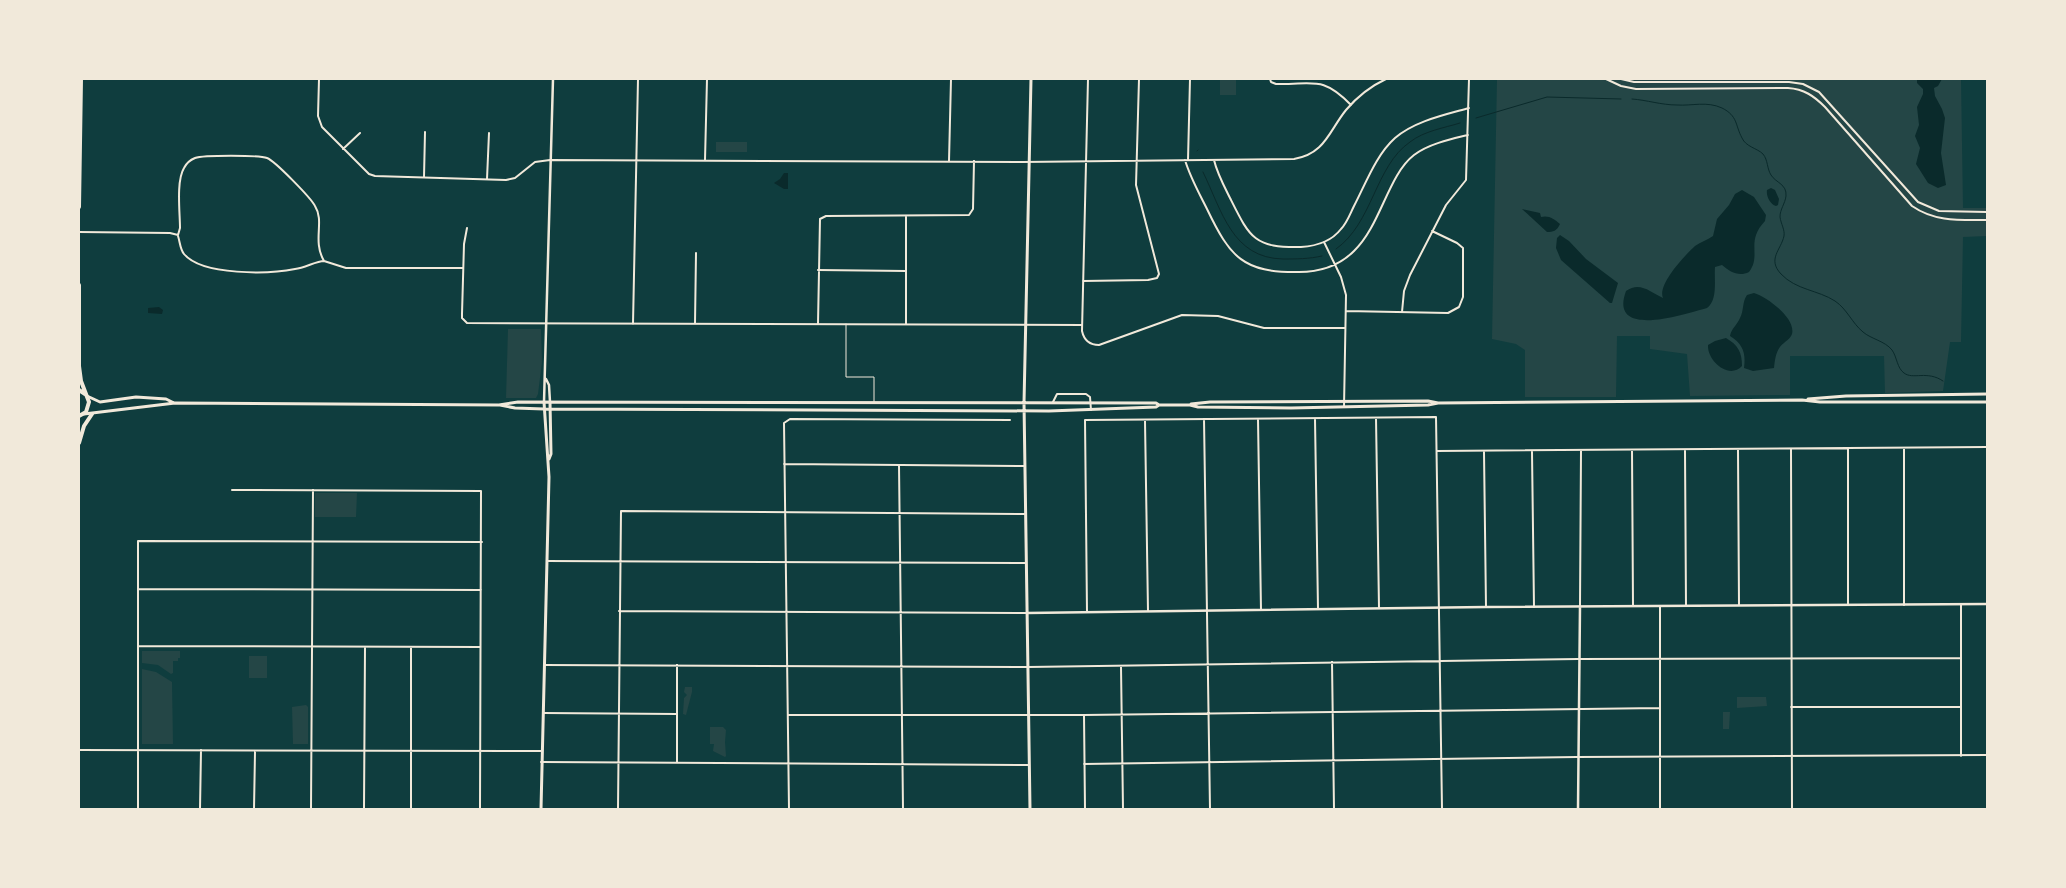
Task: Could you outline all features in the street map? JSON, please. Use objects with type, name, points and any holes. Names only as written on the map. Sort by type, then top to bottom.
[{"type":"main road","points":[[79,207],[81,79]]},
{"type":"main road","points":[[1030,809],[1024,404],[1031,79]]},
{"type":"main road","points":[[79,284],[79,366],[89,406],[80,416]]},
{"type":"main road","points":[[79,390],[100,402],[136,397],[166,399],[174,404]]},
{"type":"main road","points":[[1802,400],[1846,396],[1987,394]]},
{"type":"main road","points":[[80,416],[174,404],[499,405],[515,408],[544,409],[1091,410],[1156,407],[1159,405],[1344,407],[1428,405],[1438,403],[1802,400],[1838,402],[1987,402]]},
{"type":"main road","points":[[1190,405],[1198,402],[1428,401],[1438,403]]},
{"type":"main road","points":[[499,405],[512,402],[1024,404],[1156,402],[1159,405]]},
{"type":"main road","points":[[541,809],[549,460],[544,402]]},
{"type":"main road","points":[[549,460],[551,454],[550,402]]},
{"type":"main road","points":[[79,443],[87,418],[92,414]]},
{"type":"street","points":[[319,79],[318,120],[325,131],[371,175],[487,179],[511,179],[520,175],[535,162],[550,160],[1030,162],[1286,160],[1309,155],[1324,144],[1351,105],[1370,88],[1386,79]]},
{"type":"street","points":[[544,402],[553,79]]},
{"type":"street","points":[[633,324],[638,79]]},
{"type":"street","points":[[705,160],[707,79]]},
{"type":"street","points":[[950,161],[951,79]]},
{"type":"street","points":[[1088,79],[1082,325],[1083,336],[1090,344],[1099,345],[1182,315],[1218,316],[1264,328],[1345,328]]},
{"type":"street","points":[[1083,281],[1148,280],[1158,277],[1158,264],[1137,189],[1138,79]]},
{"type":"street","points":[[1190,79],[1187,160],[1192,178],[1223,241],[1244,262],[1260,269],[1278,272],[1307,272],[1335,265],[1354,252],[1366,238],[1399,174],[1410,158],[1431,146],[1468,135]]},
{"type":"street","points":[[1270,79],[1273,83],[1324,84],[1335,89],[1351,105]]},
{"type":"street","points":[[1402,312],[1406,285],[1432,231],[1446,205],[1466,180],[1469,79]]},
{"type":"street","points":[[1606,79],[1621,86],[1636,89],[1788,88],[1805,92],[1825,107],[1912,206],[1925,214],[1937,218],[1987,220]]},
{"type":"street","points":[[1621,79],[1634,82],[1789,82],[1808,85],[1830,103],[1918,202],[1939,211],[1987,212]]},
{"type":"street","points":[[1214,160],[1217,172],[1242,221],[1254,238],[1267,245],[1309,246],[1324,242],[1335,236],[1344,225],[1376,164],[1394,139],[1421,122],[1469,108]]},
{"type":"street","points":[[424,177],[425,132]]},
{"type":"street","points":[[343,149],[360,133]]},
{"type":"street","points":[[487,179],[489,133]]},
{"type":"street","points":[[324,261],[308,267],[278,272],[234,272],[210,267],[191,260],[182,251],[178,235],[180,228],[180,179],[187,164],[193,159],[204,156],[264,157],[272,161],[315,205],[318,217],[318,248],[324,261],[336,266],[346,268],[463,268]]},
{"type":"street","points":[[818,324],[818,224],[821,217],[965,216],[971,214],[974,209],[974,161]]},
{"type":"street","points":[[906,216],[906,324]]},
{"type":"street","points":[[467,228],[464,244],[462,314],[464,321],[471,323],[1082,325]]},
{"type":"street","points":[[1346,311],[1448,312],[1456,310],[1462,304],[1463,248],[1432,231]]},
{"type":"street","points":[[79,232],[172,233],[178,235]]},
{"type":"street","points":[[1324,242],[1345,291],[1344,407]]},
{"type":"street","points":[[695,324],[696,253]]},
{"type":"street","points":[[818,270],[906,270]]},
{"type":"street","points":[[546,379],[549,385],[550,402]]},
{"type":"street","points":[[1053,404],[1055,395],[1059,393],[1086,394],[1090,397],[1091,410]]},
{"type":"street","points":[[1376,417],[1379,608]]},
{"type":"street","points":[[1087,612],[1084,420],[1436,417],[1442,809]]},
{"type":"street","points":[[1258,418],[1261,610]]},
{"type":"street","points":[[1315,418],[1318,609]]},
{"type":"street","points":[[789,809],[784,464],[784,425],[786,420],[1010,420]]},
{"type":"street","points":[[1145,420],[1148,611]]},
{"type":"street","points":[[1204,420],[1210,809]]},
{"type":"street","points":[[1437,451],[1987,447]]},
{"type":"street","points":[[1848,448],[1848,605]]},
{"type":"street","points":[[1904,448],[1904,605]]},
{"type":"street","points":[[1738,449],[1739,605]]},
{"type":"street","points":[[1791,449],[1792,809]]},
{"type":"street","points":[[1578,809],[1581,450]]},
{"type":"street","points":[[1632,450],[1632,606]]},
{"type":"street","points":[[1685,450],[1686,606]]},
{"type":"street","points":[[1484,451],[1486,607]]},
{"type":"street","points":[[1532,451],[1534,607]]},
{"type":"street","points":[[784,464],[1025,466]]},
{"type":"street","points":[[899,466],[903,809]]},
{"type":"street","points":[[232,490],[481,491],[480,809]]},
{"type":"street","points":[[311,809],[313,490]]},
{"type":"street","points":[[618,809],[621,511],[1026,514]]},
{"type":"street","points":[[138,809],[138,541],[482,542]]},
{"type":"street","points":[[546,561],[1026,563]]},
{"type":"street","points":[[138,589],[481,590]]},
{"type":"street","points":[[1961,604],[1961,756]]},
{"type":"street","points":[[619,611],[1027,613],[1580,606],[1987,604]]},
{"type":"street","points":[[1660,606],[1660,809]]},
{"type":"street","points":[[138,646],[480,647]]},
{"type":"street","points":[[364,647],[364,809]]},
{"type":"street","points":[[411,647],[411,809]]},
{"type":"street","points":[[544,665],[1028,667],[1578,659],[1961,658]]},
{"type":"street","points":[[1332,662],[1334,809]]},
{"type":"street","points":[[677,665],[677,763]]},
{"type":"street","points":[[1121,666],[1123,809]]},
{"type":"street","points":[[1791,707],[1961,707]]},
{"type":"street","points":[[788,715],[1028,716],[1660,708]]},
{"type":"street","points":[[543,713],[677,714]]},
{"type":"street","points":[[1084,715],[1085,809]]},
{"type":"street","points":[[79,750],[542,751]]},
{"type":"street","points":[[200,809],[201,750]]},
{"type":"street","points":[[254,809],[255,751]]},
{"type":"street","points":[[1084,764],[1442,758],[1987,755]]},
{"type":"street","points":[[541,762],[1029,765]]},
{"type":"lane","points":[[846,324],[846,377],[874,377],[874,403]]},
{"type":"shaded area","points":[[1220,79],[1236,79],[1236,95],[1220,95]]},
{"type":"shaded area","points":[[1497,79],[1961,79],[1963,208],[1987,208],[1987,236],[1963,237],[1961,342],[1950,342],[1943,391],[1885,393],[1884,356],[1790,356],[1790,395],[1690,396],[1687,354],[1650,349],[1650,336],[1617,336],[1616,397],[1525,397],[1525,350],[1516,344],[1492,339]]},
{"type":"shaded area","points":[[1917,79],[1942,79],[1938,86],[1934,88],[1935,96],[1945,118],[1941,153],[1946,185],[1938,188],[1928,183],[1916,164],[1920,148],[1915,136],[1919,125],[1917,107],[1923,94],[1923,89],[1917,83]]},
{"type":"shaded area","points":[[716,142],[747,142],[747,152],[716,152]]},
{"type":"shaded area","points":[[784,173],[788,173],[788,189],[784,189],[774,183]]},
{"type":"shaded area","points":[[1771,188],[1775,190],[1779,199],[1776,206],[1770,202],[1767,195],[1767,190]]},
{"type":"shaded area","points":[[1742,190],[1754,197],[1766,215],[1765,221],[1756,235],[1753,266],[1749,272],[1738,274],[1731,272],[1722,265],[1715,267],[1714,295],[1707,308],[1683,315],[1652,320],[1638,319],[1628,315],[1623,306],[1626,291],[1631,288],[1640,287],[1663,298],[1664,286],[1673,270],[1695,246],[1713,236],[1717,219],[1729,205],[1735,194]]},
{"type":"shaded area","points":[[1522,209],[1540,213],[1541,217],[1549,217],[1560,224],[1555,231],[1547,232]]},
{"type":"shaded area","points":[[1560,235],[1569,241],[1586,259],[1618,283],[1612,303],[1561,260],[1556,248],[1557,238]]},
{"type":"shaded area","points":[[1754,293],[1766,299],[1785,315],[1790,321],[1792,334],[1781,345],[1775,358],[1774,368],[1753,371],[1744,368],[1743,349],[1730,336],[1741,315],[1745,298],[1747,295]]},
{"type":"shaded area","points":[[159,307],[163,310],[162,314],[148,313],[148,308]]},
{"type":"shaded area","points":[[508,329],[541,329],[542,362],[536,398],[506,398]]},
{"type":"shaded area","points":[[1726,338],[1734,343],[1740,353],[1742,366],[1737,370],[1725,370],[1711,357],[1708,345]]},
{"type":"shaded area","points":[[315,493],[357,493],[356,517],[315,517]]},
{"type":"shaded area","points":[[142,651],[180,651],[180,658],[178,658],[178,661],[173,661],[173,673],[171,674],[158,665],[142,663]]},
{"type":"shaded area","points":[[249,656],[267,656],[267,678],[249,678]]},
{"type":"shaded area","points":[[142,669],[156,672],[172,682],[173,744],[142,744]]},
{"type":"shaded area","points":[[685,687],[692,687],[686,715],[683,714],[684,698],[687,695],[684,692]]},
{"type":"shaded area","points":[[1737,697],[1766,697],[1767,706],[1737,708]]},
{"type":"shaded area","points":[[306,705],[308,707],[308,744],[293,744],[292,707]]},
{"type":"shaded area","points":[[1723,712],[1730,712],[1729,729],[1723,729]]},
{"type":"shaded area","points":[[710,727],[723,727],[726,730],[725,757],[713,751],[714,744],[710,744]]},
{"type":"waterway","points":[[1476,118],[1547,97],[1621,99]]},
{"type":"waterway","points":[[1632,99],[1671,105],[1705,104],[1722,108],[1731,114],[1744,141],[1763,154],[1771,175],[1783,186],[1786,192],[1780,217],[1784,236],[1775,259],[1777,269],[1787,279],[1800,287],[1828,297],[1839,304],[1863,332],[1886,344],[1892,350],[1904,373],[1912,376],[1931,376],[1943,381]]},
{"type":"waterway","points":[[1336,249],[1358,225],[1389,165],[1398,152],[1421,135],[1460,123]]},
{"type":"waterway","points":[[1203,172],[1231,230],[1240,241],[1252,250],[1266,257],[1283,259],[1322,256]]}]
